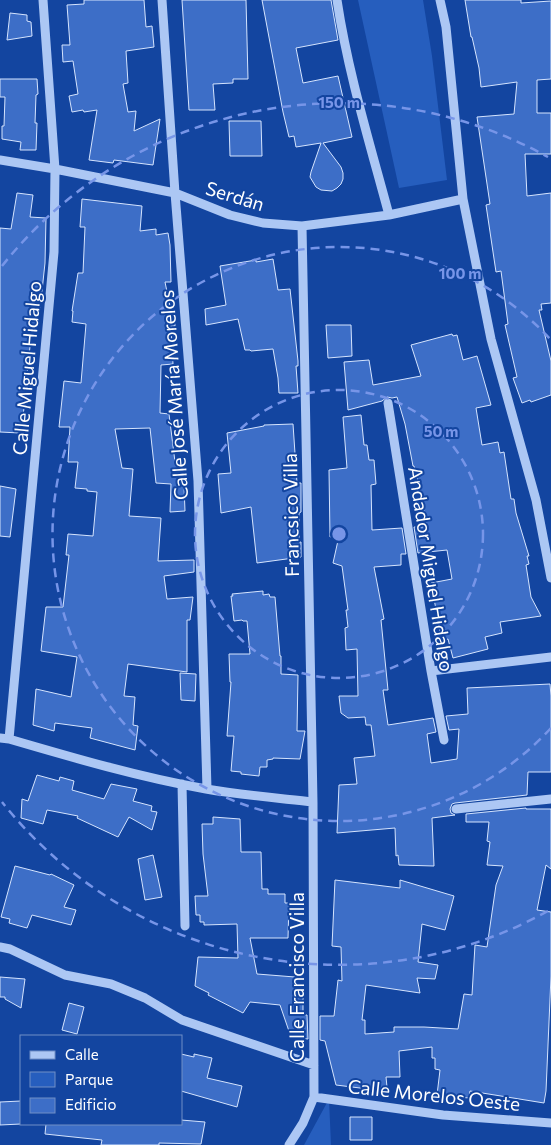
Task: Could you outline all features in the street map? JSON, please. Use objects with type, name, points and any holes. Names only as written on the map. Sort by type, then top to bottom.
[{"type":"street","name":"Calle Miguel Hidalgo","points":[[4,738],[54,252],[55,169],[43,0]]},
{"type":"street","name":"Calle José María Morelos","points":[[162,0],[198,480],[207,789]]},
{"type":"street","points":[[337,0],[342,34],[389,215]]},
{"type":"street","points":[[440,0],[446,27],[462,199],[491,339],[536,500],[551,578]]},
{"type":"street","name":"Serdán","points":[[0,160],[175,193],[230,215],[263,223],[302,226],[389,215],[462,199]]},
{"type":"street","name":"Francsico Villa","points":[[302,226],[313,802]]},
{"type":"street","name":"Andador Miguel Hidalgo","points":[[388,403],[444,740]]},
{"type":"street","points":[[431,670],[551,657]]},
{"type":"street","points":[[4,738],[120,771],[182,784],[207,789],[313,802]]},
{"type":"street","points":[[182,784],[185,926]]},
{"type":"street","points":[[456,809],[551,799]]},
{"type":"street","name":"Calle Francisco Villa","points":[[289,1145],[303,1123],[314,1097],[313,802]]},
{"type":"street","points":[[0,946],[65,975],[111,984],[145,998],[182,1020],[314,1065]]},
{"type":"street","name":"Calle Morelos Oeste","points":[[314,1097],[443,1116],[551,1123]]},
{"type":"green space","points":[[358,0],[423,0],[432,56],[447,180],[399,188]]},
{"type":"green space","points":[[329,1099],[331,1145],[304,1145]]},
{"type":"building","points":[[84,0],[144,0],[146,27],[152,26],[154,47],[126,51],[128,83],[123,84],[128,112],[136,111],[134,131],[160,119],[153,165],[114,160],[113,163],[89,160],[97,110],[72,112],[69,96],[78,94],[73,61],[63,62],[62,45],[70,45],[67,5],[84,4]]},
{"type":"building","points":[[182,0],[246,0],[248,79],[233,79],[233,83],[213,84],[215,110],[189,110]]},
{"type":"building","points":[[262,0],[331,0],[338,40],[296,48],[303,83],[338,76],[352,137],[323,143],[341,167],[343,173],[341,184],[332,191],[321,190],[316,187],[310,177],[321,143],[296,147],[294,136],[289,137]]},
{"type":"building","points":[[465,0],[521,0],[521,3],[551,1],[551,79],[537,80],[537,113],[551,113],[551,154],[525,154],[527,196],[551,193],[551,303],[541,304],[542,310],[539,310],[551,361],[551,395],[531,402],[530,400],[522,403],[513,378],[517,377],[505,325],[508,324],[501,271],[496,272],[486,205],[490,204],[477,117],[514,114],[517,82],[481,87]]},
{"type":"building","points":[[10,13],[27,15],[27,21],[31,22],[32,36],[7,40]]},
{"type":"building","points":[[0,79],[37,79],[36,150],[20,150],[21,142],[2,139],[5,97],[0,97]]},
{"type":"building","points":[[229,121],[261,121],[262,156],[230,156]]},
{"type":"building","points":[[17,193],[33,195],[30,217],[46,218],[45,263],[41,300],[35,337],[31,337],[26,384],[28,384],[20,433],[0,432],[0,228],[11,229]]},
{"type":"building","points":[[82,199],[142,206],[140,231],[156,229],[156,235],[168,233],[170,245],[171,282],[165,282],[171,311],[174,311],[175,326],[171,326],[173,364],[161,365],[160,413],[169,414],[175,462],[183,462],[185,511],[170,512],[171,484],[156,483],[150,428],[115,429],[122,468],[133,469],[129,516],[161,518],[158,561],[194,560],[194,572],[164,576],[167,599],[193,597],[190,620],[187,620],[187,672],[128,664],[124,696],[135,697],[133,725],[138,726],[135,750],[90,738],[92,728],[55,723],[54,731],[33,725],[36,689],[71,697],[77,657],[41,651],[46,607],[63,607],[69,555],[66,555],[68,534],[93,536],[97,492],[75,488],[78,462],[68,462],[70,427],[59,427],[64,381],[81,383],[86,324],[72,322],[72,311],[78,273],[83,273],[85,227],[80,227]]},
{"type":"building","points":[[273,259],[278,290],[290,289],[298,361],[298,366],[296,366],[298,393],[279,393],[273,349],[245,350],[238,319],[206,325],[205,309],[226,305],[220,266]]},
{"type":"building","points":[[326,325],[351,325],[352,356],[328,358]]},
{"type":"building","points":[[452,334],[453,336],[457,335],[463,360],[477,356],[491,405],[476,408],[482,445],[498,442],[500,453],[504,452],[511,499],[514,499],[516,513],[529,556],[527,556],[529,564],[526,565],[531,597],[541,616],[500,622],[502,633],[485,637],[488,649],[453,658],[448,639],[442,641],[431,583],[452,579],[447,550],[418,553],[414,527],[423,527],[423,524],[426,524],[421,493],[397,397],[387,397],[382,401],[348,410],[344,362],[369,360],[373,385],[421,376],[411,345]]},
{"type":"building","points":[[361,415],[364,445],[367,445],[369,460],[374,460],[376,484],[371,485],[372,530],[402,528],[406,554],[401,554],[401,565],[374,567],[384,619],[381,620],[388,690],[383,690],[388,725],[433,718],[436,732],[427,734],[431,763],[457,759],[459,729],[449,730],[446,716],[468,714],[467,688],[550,684],[551,772],[528,772],[527,795],[455,803],[452,804],[450,809],[451,813],[455,815],[432,818],[434,866],[399,865],[398,855],[396,856],[395,828],[337,833],[339,785],[357,784],[354,758],[375,756],[371,725],[366,725],[365,717],[348,718],[341,713],[339,696],[358,696],[357,649],[346,650],[345,628],[348,627],[346,610],[348,610],[342,566],[333,563],[339,536],[330,537],[329,470],[347,468],[343,417]]},
{"type":"building","points":[[293,424],[297,483],[301,483],[299,542],[301,542],[301,557],[257,563],[251,507],[221,513],[218,474],[231,473],[227,433],[264,425]]},
{"type":"building","points":[[0,486],[16,489],[10,537],[0,536]]},
{"type":"building","points":[[263,591],[263,595],[269,594],[270,597],[275,597],[281,674],[298,675],[297,731],[305,731],[300,759],[273,758],[267,760],[267,767],[260,767],[259,776],[231,771],[234,736],[227,736],[231,682],[229,654],[250,654],[247,621],[234,621],[231,596],[233,596],[232,594]]},
{"type":"building","points":[[180,673],[196,674],[195,701],[181,700]]},
{"type":"building","points":[[37,775],[59,781],[60,777],[74,781],[72,790],[104,799],[111,784],[137,789],[133,801],[152,806],[151,811],[157,812],[152,830],[129,817],[118,837],[77,818],[78,816],[47,810],[43,824],[21,818],[22,799],[28,801]]},
{"type":"building","points":[[526,808],[551,809],[551,869],[546,865],[537,910],[551,912],[551,976],[544,1103],[470,1091],[469,1098],[437,1095],[440,1070],[435,1069],[432,1047],[399,1051],[400,1077],[386,1077],[387,1087],[360,1088],[336,1085],[325,1041],[320,1040],[320,1016],[334,1016],[338,980],[342,981],[341,947],[332,946],[335,880],[400,888],[400,880],[454,896],[445,930],[422,924],[418,962],[438,965],[435,979],[417,978],[420,993],[366,985],[362,1020],[365,1020],[365,1034],[394,1032],[394,1027],[458,1029],[464,994],[472,995],[475,945],[487,947],[496,885],[503,866],[487,865],[490,842],[487,841],[489,822],[466,822],[466,814]]},
{"type":"building","points":[[213,817],[240,819],[241,852],[261,852],[262,889],[268,889],[268,894],[285,894],[285,903],[289,903],[288,938],[250,938],[257,974],[295,977],[295,986],[298,986],[297,993],[303,993],[303,1015],[307,1015],[308,1039],[291,1037],[280,1005],[250,1002],[243,1013],[195,986],[198,957],[238,958],[237,924],[204,925],[204,922],[200,922],[200,915],[196,915],[195,896],[208,896],[202,824],[213,824]]},
{"type":"building","points":[[153,855],[162,897],[145,900],[138,859]]},
{"type":"building","points":[[15,866],[51,874],[74,885],[64,907],[76,910],[71,925],[32,915],[27,928],[9,923],[10,919],[1,917]]},
{"type":"building","points":[[0,977],[25,979],[21,1008],[5,999],[5,997],[0,997]]},
{"type":"building","points":[[69,1003],[84,1007],[77,1034],[62,1030]]},
{"type":"building","points":[[182,1054],[194,1057],[194,1054],[212,1058],[207,1078],[242,1086],[237,1107],[182,1091]]},
{"type":"building","points":[[20,1101],[20,1124],[0,1125],[0,1102]]},
{"type":"building","points":[[350,1117],[372,1117],[372,1140],[350,1140]]},
{"type":"building","points":[[182,1120],[205,1122],[201,1144],[101,1145],[102,1140],[45,1134],[46,1125],[182,1125]]}]
